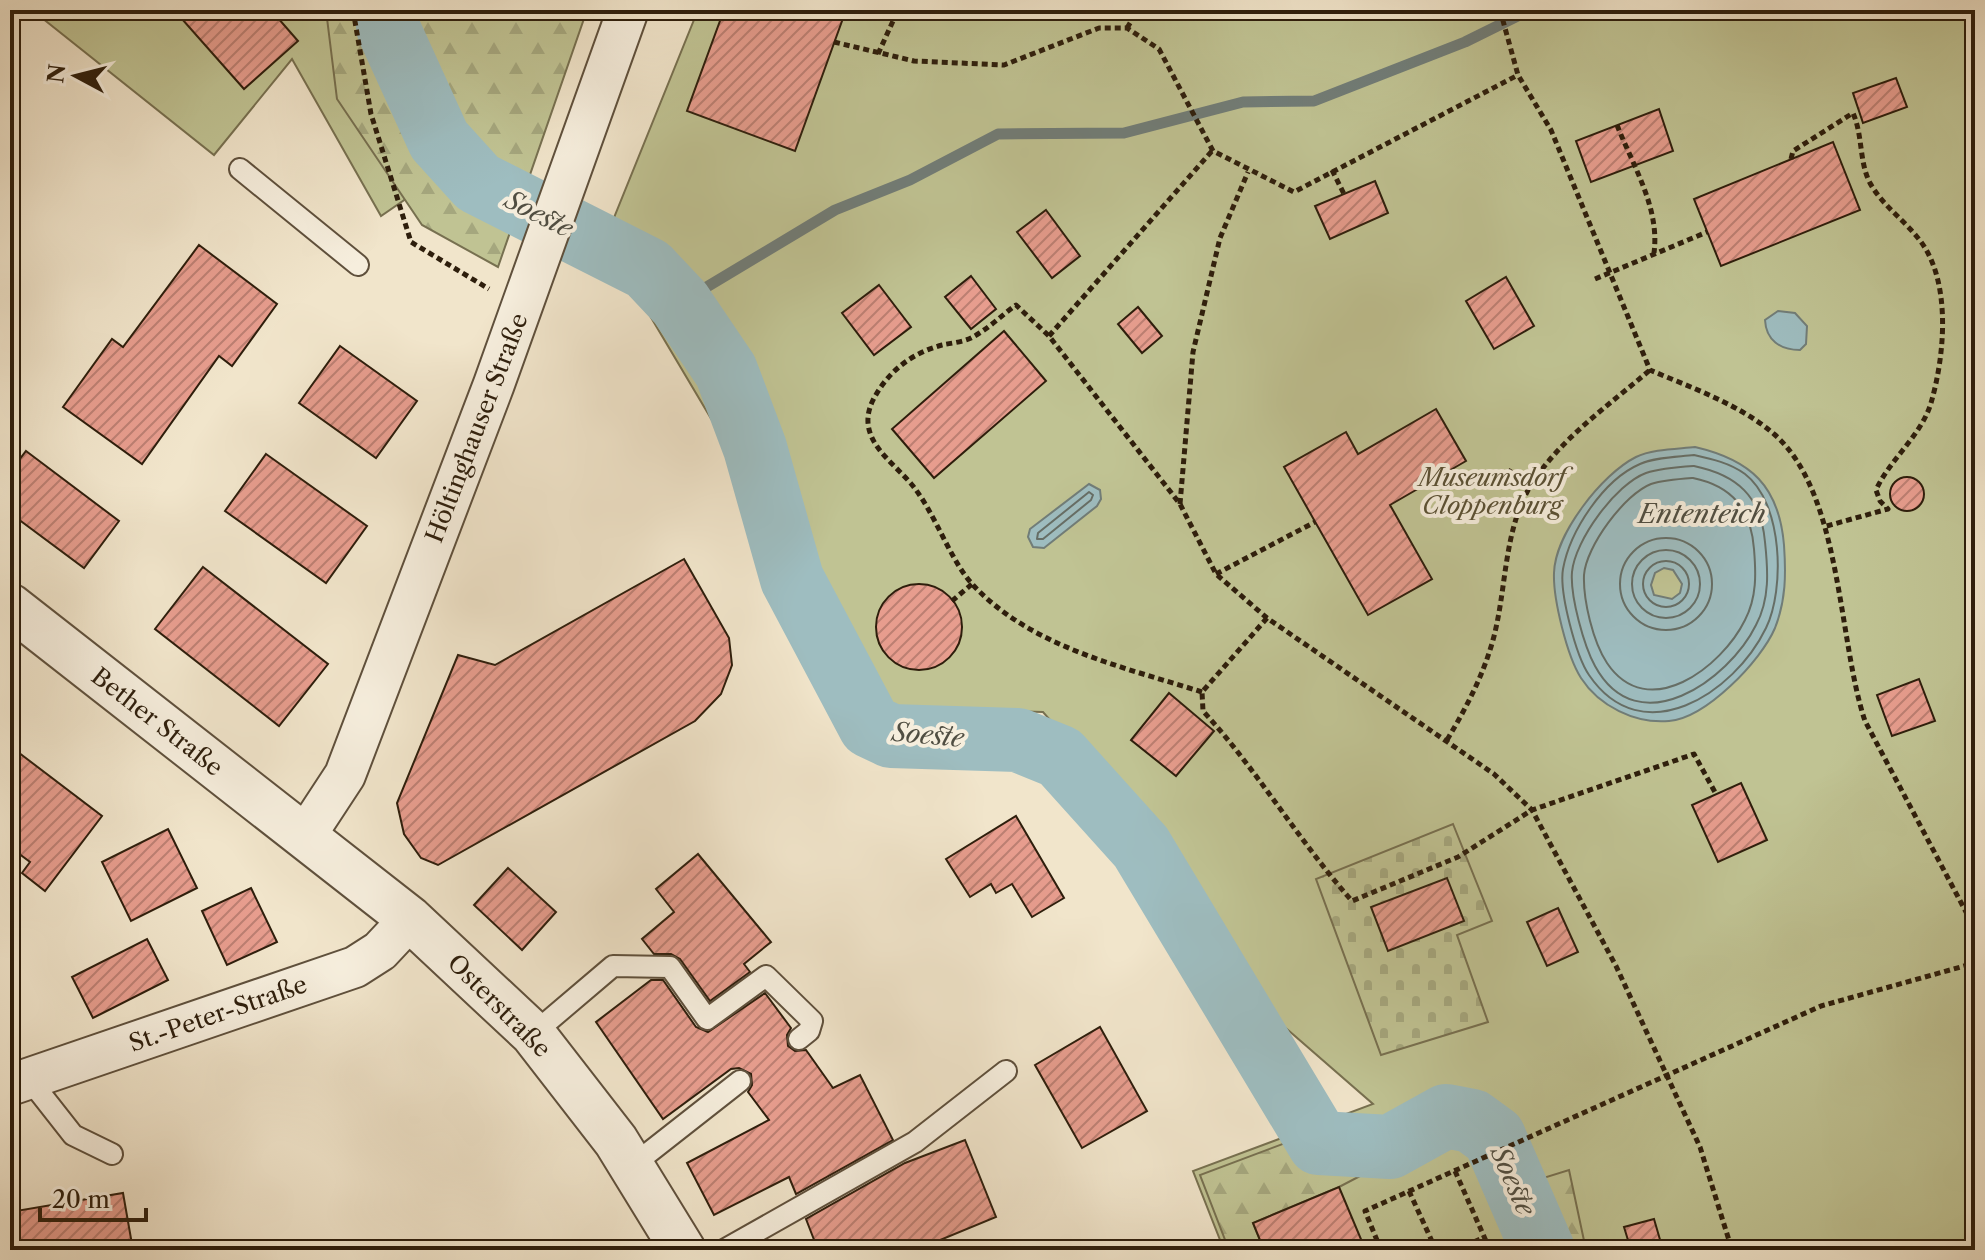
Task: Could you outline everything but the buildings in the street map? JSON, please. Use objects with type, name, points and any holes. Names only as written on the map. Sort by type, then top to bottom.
[{"type":"street","name":"Höltinghauser Straße","points":[[305,836],[345,775],[547,240],[628,10]]},
{"type":"street","name":"Bether Straße","points":[[10,606],[305,836]]},
{"type":"street","name":"Osterstraße","points":[[305,836],[410,919],[533,1034],[633,1165],[683,1250]]},
{"type":"street","name":"St.-Peter-Straße","points":[[20,1082],[355,967],[380,951],[410,919]]},
{"type":"lane","points":[[240,169],[358,265]]},
{"type":"lane","points":[[533,1034],[613,966],[670,967],[707,1019],[766,976],[812,1021],[809,1031],[799,1039]]},
{"type":"lane","points":[[724,1250],[915,1142],[1006,1071]]},
{"type":"lane","points":[[633,1165],[740,1081]]},
{"type":"lane","points":[[20,1082],[73,1135],[112,1154]]},
{"type":"path","points":[[353,10],[371,114],[411,242],[490,289],[524,302]]},
{"type":"path","points":[[878,54],[898,10]]},
{"type":"path","points":[[1127,28],[1138,10]]},
{"type":"path","points":[[1501,12],[1518,75],[1551,130],[1650,370],[1735,407],[1775,435],[1808,475],[1841,592],[1852,655],[1854,689],[1865,721],[1975,929]]},
{"type":"path","points":[[834,42],[914,61],[1004,65],[1099,28],[1127,28],[1159,49],[1213,151],[1248,172],[1294,192],[1518,75]]},
{"type":"path","points":[[1791,159],[1793,151],[1853,113],[1862,140],[1868,180],[1880,200],[1920,240],[1935,271],[1944,303],[1930,405],[1876,490],[1880,501],[1888,509],[1823,527]]},
{"type":"path","points":[[1617,125],[1649,203],[1657,231],[1654,253]]},
{"type":"path","points":[[1049,336],[1213,151]]},
{"type":"path","points":[[1332,170],[1344,194]]},
{"type":"path","points":[[1180,504],[1193,352],[1220,238],[1248,172]]},
{"type":"path","points":[[1595,279],[1707,232]]},
{"type":"path","points":[[1202,692],[1069,649],[1023,624],[972,584],[925,500],[906,477],[882,457],[870,427],[873,401],[893,372],[915,353],[971,338],[1016,305],[1049,336],[1180,504],[1216,574],[1267,618],[1494,774],[1532,810],[1616,966],[1700,1147],[1732,1250]]},
{"type":"path","points":[[1447,740],[1474,692],[1493,640],[1515,523],[1531,486],[1570,439],[1650,370]]},
{"type":"path","points":[[1508,470],[1531,486]]},
{"type":"path","points":[[1216,574],[1315,522]]},
{"type":"path","points":[[952,601],[972,584]]},
{"type":"path","points":[[1267,618],[1202,692],[1203,711],[1243,755],[1311,855],[1352,901],[1458,857],[1532,810],[1694,754],[1716,794]]},
{"type":"path","points":[[1381,1250],[1365,1211],[1667,1078],[1821,1006],[1975,963]]},
{"type":"path","points":[[1455,1171],[1490,1250]]},
{"type":"path","points":[[1409,1191],[1436,1250]]},
{"type":"path","points":[[1456,1250],[1485,1237]]},
{"type":"green space","points":[[32,10],[539,10],[452,167],[381,216],[292,59],[214,155]]},
{"type":"green space","points":[[326,10],[587,10],[498,267],[422,225],[337,99]]},
{"type":"green space","name":"Museumsdorf Cloppenburg","points":[[698,10],[1975,10],[1975,1250],[1224,1250],[1193,1171],[1373,1104],[1257,1003],[1170,856],[1043,712],[883,708],[605,240]]},
{"type":"green space","points":[[1453,824],[1492,921],[1457,935],[1488,1022],[1381,1055],[1316,879]]},
{"type":"green space","points":[[1352,1118],[1391,1160],[1339,1187],[1253,1223],[1264,1250],[1229,1250],[1200,1175]]},
{"type":"green space","points":[[1569,1170],[1586,1250],[1513,1250],[1498,1192]]},
{"type":"water","points":[[1778,311],[1795,313],[1807,326],[1806,344],[1800,350],[1780,346],[1768,333],[1765,320]]},
{"type":"water","name":"Ententeich","points":[[1695,447],[1746,468],[1759,479],[1776,507],[1784,545],[1785,577],[1779,618],[1758,656],[1715,699],[1684,717],[1669,721],[1643,719],[1608,705],[1581,678],[1558,612],[1554,584],[1556,558],[1571,524],[1583,507],[1623,465],[1649,452]],"holes":[[[1664,568],[1673,570],[1682,584],[1680,593],[1672,599],[1654,595],[1651,585],[1655,573]]]},
{"type":"water","points":[[1089,484],[1100,490],[1101,499],[1097,506],[1044,548],[1033,547],[1028,537],[1030,529]]},
{"type":"waterway","name":"Soeste","points":[[388,10],[388,28],[439,140],[478,183],[648,269],[680,303],[726,371],[755,448],[792,579],[870,726],[891,736],[1018,740],[1060,757],[1141,847],[1319,1143],[1390,1147],[1446,1116],[1472,1121],[1494,1137],[1543,1250]]},
{"type":"waterway","points":[[680,303],[835,210],[910,180],[998,134],[1124,133],[1243,102],[1314,101],[1465,42],[1530,10]]}]
